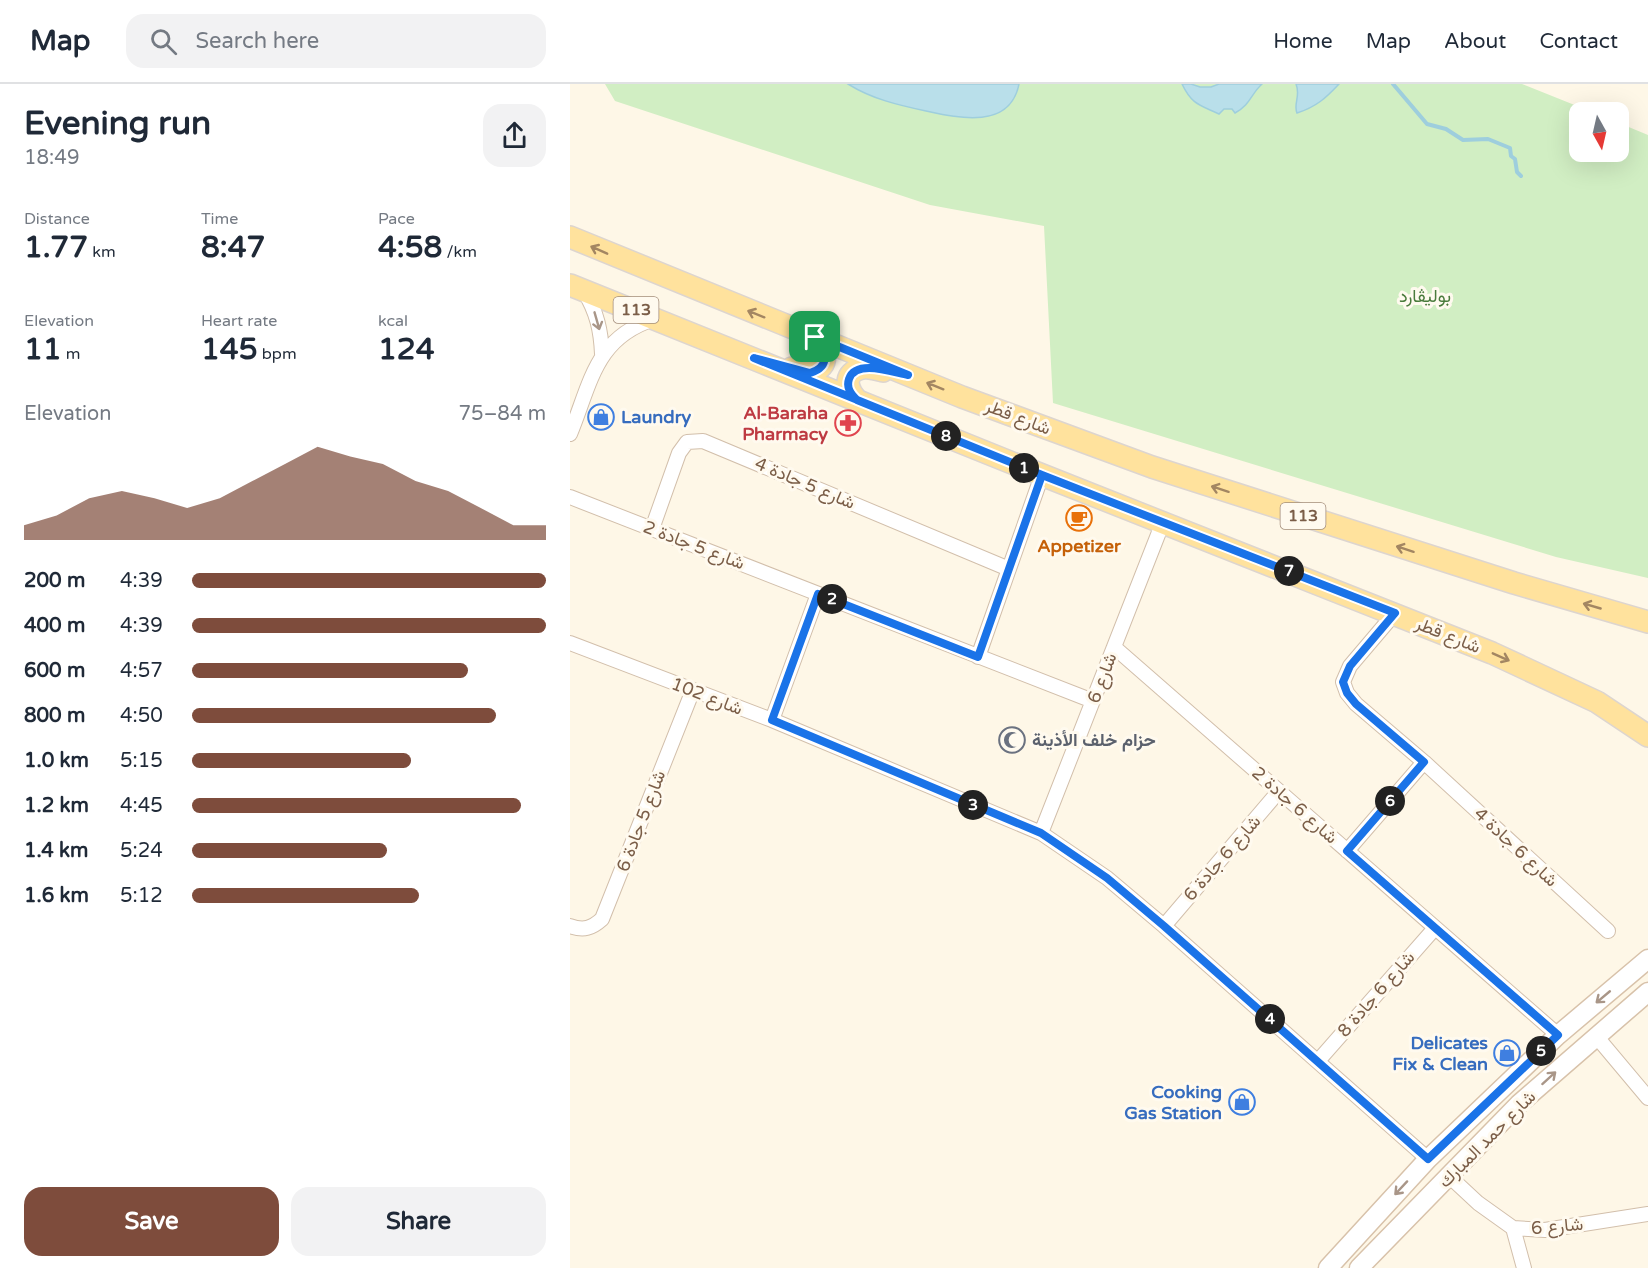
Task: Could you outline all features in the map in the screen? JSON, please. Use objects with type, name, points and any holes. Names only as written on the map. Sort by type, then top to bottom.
[{"type":"main road","name":"شارع قطر","points":[[572,238],[908,375],[1152,468],[1514,583],[1648,622]]},
{"type":"main road","name":"شارع قطر","points":[[576,287],[1492,653],[1597,702],[1648,736]]},
{"type":"main road","points":[[754,358],[810,373],[817,370],[825,360],[824,350],[815,337]]},
{"type":"main road","points":[[857,400],[849,392],[848,383],[850,375],[857,369],[866,368],[908,375]]},
{"type":"main road","name":"شارع حمد المبارك","points":[[1328,1268],[1428,1159],[1558,1035],[1648,959]]},
{"type":"main road","name":"شارع حمد المبارك","points":[[1359,1268],[1519,1104],[1648,992]]},
{"type":"street","points":[[576,287],[592,304],[598,320],[602,354]]},
{"type":"street","points":[[570,434],[602,354],[626,331],[656,318]]},
{"type":"street","name":"شارع 5 جادة 4","points":[[652,529],[678,453],[687,442],[703,441],[1009,569]]},
{"type":"street","points":[[978,657],[1042,475]]},
{"type":"street","name":"شارع 5 جادة 2","points":[[570,497],[1093,701]]},
{"type":"street","name":"شارع 6","points":[[1041,833],[1163,522]]},
{"type":"street","points":[[772,720],[818,594]]},
{"type":"street","name":"شارع 6 جادة 4","points":[[1395,613],[1350,666],[1343,682],[1347,693],[1356,704],[1424,762],[1608,931]]},
{"type":"street","name":"شارع 102","points":[[570,643],[772,720],[1041,833],[1107,878],[1164,926],[1428,1159]]},
{"type":"street","name":"شارع 6 جادة 2","points":[[1114,646],[1558,1035]]},
{"type":"street","name":"شارع 5 جادة 6","points":[[570,926],[591,928],[602,919],[693,690]]},
{"type":"street","points":[[1347,851],[1424,762]]},
{"type":"street","name":"شارع 6 جادة 6","points":[[1164,926],[1279,791]]},
{"type":"street","name":"شارع 6 جادة 8","points":[[1318,1061],[1435,928]]},
{"type":"street","points":[[1596,1036],[1648,1098]]},
{"type":"street","name":"شارع 6","points":[[1449,1176],[1478,1203],[1514,1228],[1545,1230],[1648,1214]]},
{"type":"street","points":[[1514,1228],[1524,1268]]},
{"type":"green space","name":"بوليڤارد","points":[[605,84],[1522,84],[1569,103],[1569,162],[1629,162],[1629,127],[1648,135],[1648,578],[1556,557],[1053,403],[1044,226],[930,205],[615,101]]},
{"type":"water","points":[[848,84],[1019,84],[1014,99],[1005,109],[994,115],[967,118],[895,104],[866,94]]},
{"type":"water","points":[[1182,84],[1211,87],[1219,84],[1262,84],[1240,110],[1235,113],[1232,109],[1224,109],[1219,114],[1193,100]]},
{"type":"water","points":[[1296,84],[1339,84],[1320,102],[1297,113]]},
{"type":"waterway","points":[[1393,84],[1427,124],[1446,129],[1463,140],[1488,139],[1510,148],[1517,172],[1521,176]]},
{"type":"place","name":"Laundry","points":[[601,417]]},
{"type":"place","name":"Al-Baraha Pharmacy","points":[[848,423]]},
{"type":"place","name":"Appetizer","points":[[1079,518]]},
{"type":"place","name":"حزام خلف الأذينة","points":[[1012,740]]},
{"type":"place","name":"Delicates Fix & Clean","points":[[1507,1053]]},
{"type":"place","name":"Cooking Gas Station","points":[[1242,1102]]},
{"type":"route","points":[[815,337],[824,350],[825,360],[817,370],[810,373],[754,358],[1042,475],[1395,613],[1350,666],[1343,682],[1347,693],[1356,704],[1424,762],[1347,851],[1558,1035],[1428,1159],[1164,926],[1107,878],[1041,833],[772,720],[818,594],[978,657],[1042,475],[857,400],[849,392],[848,383],[850,375],[857,369],[866,368],[908,375],[815,337]]}]
